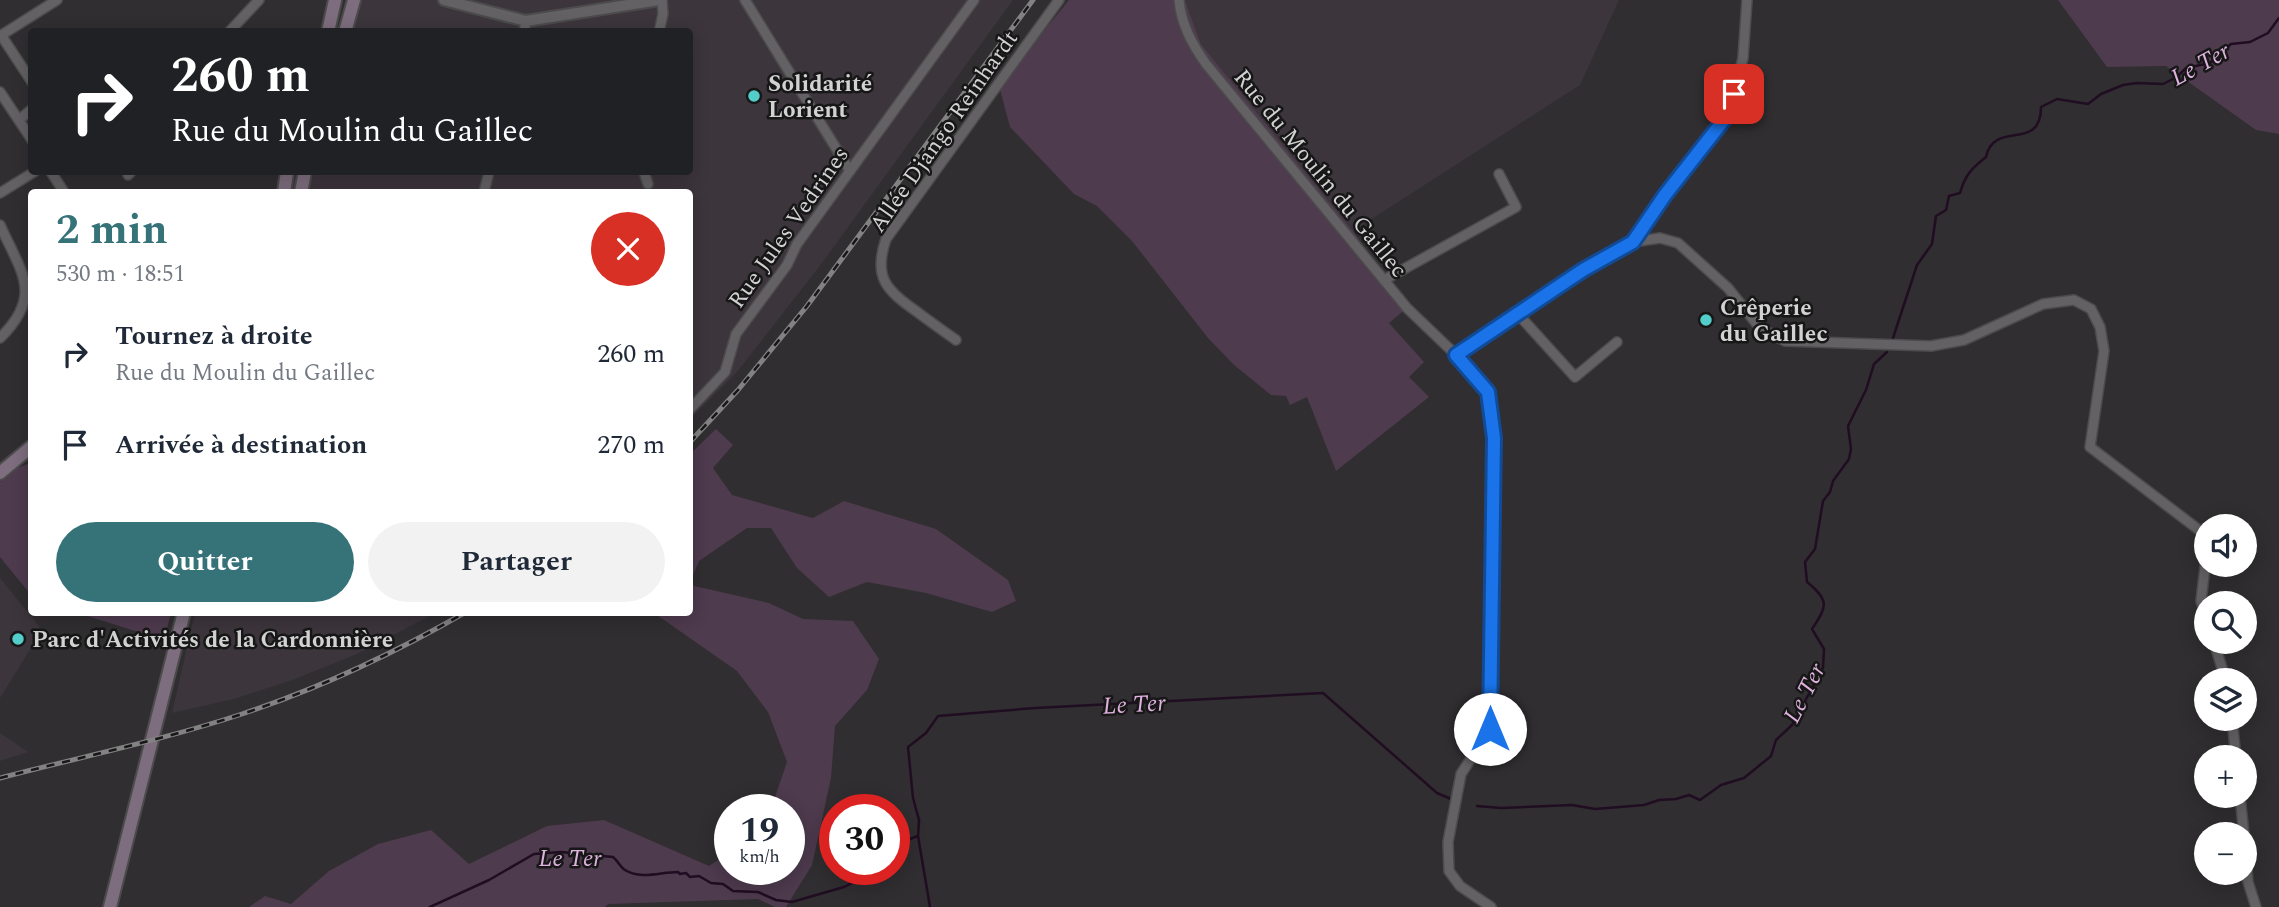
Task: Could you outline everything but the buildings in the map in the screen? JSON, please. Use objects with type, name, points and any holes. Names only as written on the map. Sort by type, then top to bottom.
[{"type":"main road","points":[[329,28],[335,0]]},
{"type":"main road","points":[[346,28],[354,0]]},
{"type":"main road","points":[[0,473],[28,449]]},
{"type":"main road","points":[[110,907],[183,616]]},
{"type":"street","points":[[28,76],[1,35],[57,0]]},
{"type":"street","points":[[233,28],[258,0]]},
{"type":"street","points":[[444,0],[525,26],[661,0],[663,14],[660,28]]},
{"type":"street","points":[[745,0],[850,171]]},
{"type":"street","name":"Rue Jules Vedrines","points":[[693,406],[725,372],[736,334],[788,265],[797,244],[974,0]]},
{"type":"street","name":"Allée Django Reinhardt","points":[[956,340],[891,293],[882,274],[881,253],[886,239],[1059,0]]},
{"type":"street","name":"Rue du Moulin du Gaillec","points":[[1179,0],[1186,28],[1202,57],[1407,308],[1456,355],[1488,392],[1494,438],[1490,729],[1461,774],[1448,842],[1450,871],[1460,886],[1491,907]]},
{"type":"street","points":[[1633,242],[1665,195],[1723,121],[1734,94],[1743,58],[1747,0]]},
{"type":"street","points":[[0,92],[28,134]]},
{"type":"street","points":[[19,120],[28,112]]},
{"type":"street","points":[[1384,280],[1516,207],[1499,174]]},
{"type":"street","points":[[0,193],[29,175]]},
{"type":"street","points":[[645,175],[648,184]]},
{"type":"street","points":[[0,225],[23,277],[27,295],[17,318],[0,338]]},
{"type":"street","points":[[1456,355],[1583,270],[1633,242],[1660,239],[1678,243],[1728,288],[1760,328],[1785,341],[1931,346],[1964,340],[2043,304],[2074,300],[2091,309],[2100,327],[2105,351],[2090,447],[2203,533],[2207,550],[2202,591]]},
{"type":"street","points":[[1517,313],[1575,377],[1617,342]]},
{"type":"street","points":[[2249,885],[2256,907]]},
{"type":"shaded area","points":[[349,0],[1013,0],[822,263],[737,372],[693,416],[693,189],[281,189],[287,175],[693,175],[693,28],[342,28]]},
{"type":"shaded area","points":[[1069,0],[1185,0],[1201,44],[1353,231],[1407,308],[1389,323],[1424,362],[1409,377],[1429,397],[1336,471],[1307,397],[1290,405],[1286,396],[1271,395],[1234,365],[1208,338],[1132,241],[1097,206],[1074,194],[1010,127],[999,86]]},
{"type":"shaded area","points":[[1185,0],[1619,0],[1580,85],[1353,231],[1201,44]]},
{"type":"shaded area","points":[[2058,0],[2279,0],[2279,134],[2256,130],[2166,66],[2107,67]]},
{"type":"shaded area","points":[[716,429],[733,445],[713,468],[732,495],[813,518],[844,501],[936,529],[1008,580],[1016,601],[992,612],[926,593],[867,582],[829,597],[797,568],[771,528],[747,528],[699,561],[693,575],[693,451]]},
{"type":"shaded area","points":[[28,464],[28,591],[0,557],[0,482],[11,470]]},
{"type":"shaded area","name":"Parc d'Activités de la Cardonnière","points":[[0,578],[42,630],[0,698]]},
{"type":"shaded area","points":[[693,586],[769,603],[803,619],[853,621],[879,659],[867,690],[835,726],[831,778],[828,794],[819,794],[819,833],[812,865],[805,876],[805,794],[776,794],[787,762],[768,712],[737,671],[658,616],[693,616]]},
{"type":"shaded area","points":[[88,616],[170,616],[164,640]]},
{"type":"shaded area","points":[[194,616],[429,616],[357,654],[295,679],[234,699],[172,713]]},
{"type":"shaded area","points":[[0,733],[12,741],[28,752],[0,761]]},
{"type":"shaded area","points":[[604,820],[709,866],[714,863],[714,885],[800,885],[786,907],[775,907],[758,899],[608,904],[605,907],[249,907],[265,896],[291,904],[329,871],[378,844],[431,830],[469,864],[547,826]]},
{"type":"waterway","name":"Le Ter","points":[[1892,341],[1917,265],[1932,244],[1936,216],[1946,210],[1949,196],[1960,193],[1970,172],[1986,157],[1991,146],[1998,140],[2034,129],[2039,121],[2041,107],[2057,99],[2088,104],[2101,94],[2123,85],[2163,84],[2177,77],[2186,68],[2210,63],[2231,44],[2250,42],[2268,33],[2279,18]]},
{"type":"waterway","name":"Le Ter","points":[[1477,806],[1501,808],[1572,805],[1595,809],[1644,805],[1689,795],[1700,800],[1721,785],[1744,778],[1771,756],[1776,740],[1792,725],[1823,668],[1824,649],[1812,629],[1824,604],[1819,594],[1807,582],[1805,562],[1815,549],[1823,501],[1849,459],[1851,449],[1848,426],[1866,390],[1874,364],[1887,352]]},
{"type":"waterway","name":"Le Ter","points":[[930,907],[918,836],[919,820],[913,798],[908,747],[926,733],[938,716],[1035,708],[1323,693],[1437,793],[1451,799]]},
{"type":"waterway","name":"Le Ter","points":[[910,839],[918,836]]},
{"type":"waterway","name":"Le Ter","points":[[430,907],[489,880],[534,854],[561,852],[613,857],[623,869],[638,875],[686,873],[690,877],[699,876],[711,883],[723,884],[733,891],[758,892],[776,900],[792,902],[848,885]]},
{"type":"railway","points":[[693,439],[738,390],[807,306],[1033,0]]},
{"type":"railway","points":[[0,778],[182,732],[271,704],[357,669],[459,616]]},
{"type":"place","name":"Solidarité Lorient","points":[[754,96]]},
{"type":"place","name":"Crêperie du Gaillec","points":[[1706,320]]},
{"type":"place","name":"Parc d'Activités de la Cardonnière","points":[[18,639]]},
{"type":"route","points":[[1490,729],[1494,438],[1488,392],[1456,355],[1583,270],[1633,242],[1665,195],[1723,121],[1734,94]]}]
